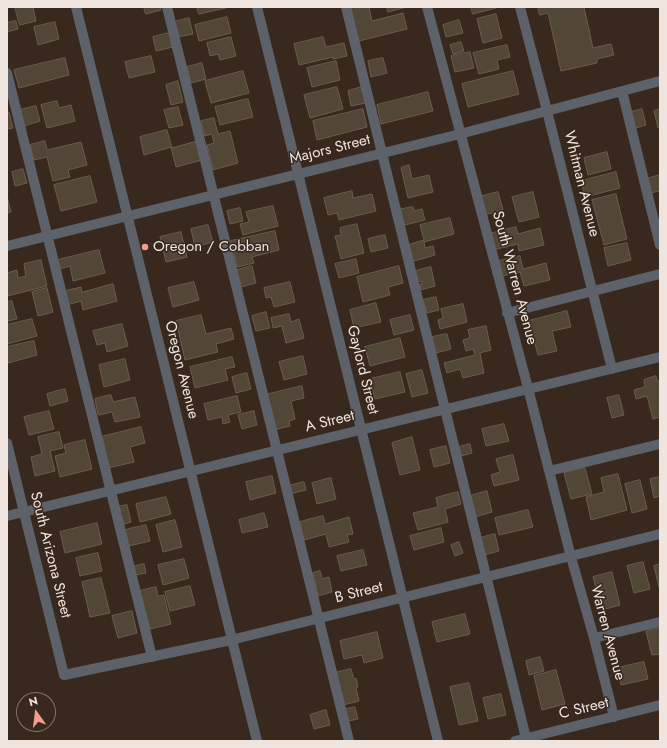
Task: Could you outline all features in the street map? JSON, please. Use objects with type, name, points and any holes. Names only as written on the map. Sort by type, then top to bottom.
[{"type":"street","name":"Oregon Avenue","points":[[76,7],[257,741]]},
{"type":"street","points":[[167,7],[349,741]]},
{"type":"street","name":"Gaylord Street","points":[[256,7],[438,741]]},
{"type":"street","points":[[346,7],[526,738]]},
{"type":"street","name":"South Warren Avenue","points":[[427,7],[528,388],[571,557]]},
{"type":"street","name":"Whitman Avenue","points":[[520,7],[548,111],[612,369]]},
{"type":"street","points":[[7,73],[152,657]]},
{"type":"street","name":"Majors Street","points":[[7,246],[460,134],[660,81]]},
{"type":"street","points":[[622,91],[660,245]]},
{"type":"street","points":[[507,313],[660,274]]},
{"type":"street","name":"A Street","points":[[7,516],[660,357]]},
{"type":"street","name":"South Arizona Street","points":[[7,443],[64,675]]},
{"type":"street","points":[[549,471],[660,444]]},
{"type":"street","name":"B Street","points":[[64,675],[231,640],[487,578],[660,534]]},
{"type":"street","name":"Warren Avenue","points":[[571,557],[614,716]]},
{"type":"street","points":[[594,638],[660,622]]},
{"type":"street","name":"C Street","points":[[515,741],[660,705]]},
{"type":"building","points":[[15,7],[33,7],[36,21],[20,25]]},
{"type":"building","points":[[144,7],[160,7],[161,10],[146,14]]},
{"type":"building","points":[[197,7],[226,7],[226,8],[199,14]]},
{"type":"building","points":[[350,7],[369,7],[372,21],[403,13],[407,29],[359,41]]},
{"type":"building","points":[[387,7],[407,7],[388,12]]},
{"type":"building","points":[[471,7],[496,7],[496,8],[473,14]]},
{"type":"building","points":[[538,7],[584,7],[593,48],[611,44],[614,55],[597,59],[597,63],[561,71],[548,13],[540,15]]},
{"type":"building","points":[[496,14],[502,38],[483,43],[477,19]]},
{"type":"building","points":[[227,17],[231,33],[199,41],[195,25]]},
{"type":"building","points":[[189,18],[193,34],[178,37],[174,22]]},
{"type":"building","points":[[459,20],[463,33],[446,37],[443,25]]},
{"type":"building","points":[[16,21],[18,29],[7,32],[7,23]]},
{"type":"building","points":[[55,22],[59,39],[38,45],[34,27]]},
{"type":"building","points":[[169,33],[173,47],[156,51],[153,37]]},
{"type":"building","points":[[231,37],[236,56],[220,60],[218,54],[210,56],[207,43]]},
{"type":"building","points":[[323,37],[326,47],[344,43],[347,56],[333,59],[333,57],[299,65],[294,44]]},
{"type":"building","points":[[461,42],[464,51],[453,54],[450,45]]},
{"type":"building","points":[[507,45],[510,57],[497,60],[499,69],[479,74],[473,53]]},
{"type":"building","points":[[470,52],[474,68],[455,72],[451,56]]},
{"type":"building","points":[[151,56],[155,72],[129,78],[125,62]]},
{"type":"building","points":[[65,58],[69,75],[19,88],[14,70]]},
{"type":"building","points":[[383,58],[387,73],[371,77],[368,61]]},
{"type":"building","points":[[336,61],[340,80],[312,87],[307,68]]},
{"type":"building","points":[[202,63],[206,79],[191,83],[187,67]]},
{"type":"building","points":[[243,71],[249,93],[211,103],[205,81]]},
{"type":"building","points":[[513,71],[519,94],[468,107],[462,84]]},
{"type":"building","points":[[178,81],[183,102],[171,105],[166,85]]},
{"type":"building","points":[[337,87],[343,109],[310,118],[304,95]]},
{"type":"building","points":[[362,87],[366,103],[351,106],[348,91]]},
{"type":"building","points":[[428,92],[433,111],[381,124],[377,105]]},
{"type":"building","points":[[248,99],[253,117],[220,125],[215,107]]},
{"type":"building","points":[[57,101],[59,108],[71,105],[75,121],[47,128],[41,105]]},
{"type":"building","points":[[36,106],[40,121],[24,126],[20,110]]},
{"type":"building","points":[[178,107],[183,125],[169,128],[164,110]]},
{"type":"building","points":[[363,109],[367,127],[317,140],[313,121]]},
{"type":"building","points":[[642,109],[646,125],[632,129],[628,113]]},
{"type":"building","points":[[660,109],[660,127],[658,128],[654,111]]},
{"type":"building","points":[[7,112],[9,112],[13,128],[7,129]]},
{"type":"building","points":[[214,118],[218,134],[230,131],[238,163],[213,170],[207,145],[214,143],[212,134],[205,136],[201,121]]},
{"type":"building","points":[[167,130],[172,148],[197,141],[202,160],[176,167],[171,147],[144,155],[140,137]]},
{"type":"building","points":[[45,141],[47,150],[81,142],[87,165],[68,170],[70,177],[53,181],[47,157],[34,160],[30,145]]},
{"type":"building","points":[[607,152],[611,169],[588,175],[584,158]]},
{"type":"building","points":[[409,165],[412,179],[429,175],[433,192],[408,198],[401,168]]},
{"type":"building","points":[[23,169],[27,183],[15,186],[12,172]]},
{"type":"building","points":[[616,172],[620,188],[585,197],[581,181]]},
{"type":"building","points":[[660,175],[660,191],[650,193],[646,179]]},
{"type":"building","points":[[90,176],[97,202],[61,211],[54,185]]},
{"type":"building","points":[[352,191],[353,198],[372,194],[376,211],[339,220],[337,213],[328,215],[324,198]]},
{"type":"building","points":[[498,192],[503,210],[484,215],[479,197]]},
{"type":"building","points":[[533,192],[539,217],[519,222],[512,197]]},
{"type":"building","points":[[616,194],[627,239],[604,245],[592,200]]},
{"type":"building","points":[[7,196],[11,212],[7,213]]},
{"type":"building","points":[[273,206],[278,226],[243,235],[240,224],[249,222],[246,212]]},
{"type":"building","points":[[413,207],[414,211],[422,209],[425,220],[401,226],[397,210]]},
{"type":"building","points":[[240,208],[243,221],[230,224],[227,211]]},
{"type":"building","points":[[450,218],[454,234],[424,242],[425,248],[433,246],[435,255],[411,262],[407,245],[424,240],[420,225]]},
{"type":"building","points":[[357,224],[364,253],[341,259],[335,236],[341,235],[340,228]]},
{"type":"building","points":[[208,225],[213,242],[195,247],[191,229]]},
{"type":"building","points":[[516,227],[518,234],[540,228],[544,245],[519,251],[518,244],[493,250],[489,234]]},
{"type":"building","points":[[275,231],[279,250],[252,257],[254,263],[237,267],[231,241]]},
{"type":"building","points":[[181,232],[187,257],[166,262],[160,237]]},
{"type":"building","points":[[385,235],[388,248],[371,252],[368,239]]},
{"type":"building","points":[[627,243],[631,260],[608,266],[604,248]]},
{"type":"building","points":[[99,250],[105,273],[73,281],[70,266],[60,269],[58,260]]},
{"type":"building","points":[[520,256],[523,269],[546,263],[550,280],[524,286],[520,272],[502,276],[499,261]]},
{"type":"building","points":[[356,259],[359,273],[339,278],[335,264]]},
{"type":"building","points":[[41,260],[47,286],[7,296],[7,273],[17,270],[18,278],[26,276],[24,264]]},
{"type":"building","points":[[252,266],[256,283],[241,287],[237,270]]},
{"type":"building","points":[[399,266],[403,283],[388,287],[390,295],[363,302],[357,277]]},
{"type":"building","points":[[431,267],[435,286],[421,290],[420,284],[423,283],[422,281],[415,283],[412,272]]},
{"type":"building","points":[[194,282],[199,300],[173,307],[168,288]]},
{"type":"building","points":[[290,282],[295,302],[274,307],[271,297],[266,298],[264,288]]},
{"type":"building","points":[[113,284],[117,301],[83,310],[81,301],[67,305],[64,291],[81,287],[82,292]]},
{"type":"building","points":[[47,288],[53,312],[38,316],[32,292]]},
{"type":"building","points":[[436,297],[439,310],[427,313],[423,300]]},
{"type":"building","points":[[12,301],[17,319],[7,321],[7,302]]},
{"type":"building","points":[[376,303],[381,322],[354,328],[350,310]]},
{"type":"building","points":[[463,304],[467,322],[440,329],[438,320],[443,318],[441,309]]},
{"type":"building","points":[[567,311],[571,327],[552,331],[557,351],[538,355],[529,321]]},
{"type":"building","points":[[266,312],[270,328],[256,331],[252,316]]},
{"type":"building","points":[[289,314],[291,322],[299,319],[304,338],[286,343],[282,326],[273,328],[271,318]]},
{"type":"building","points":[[201,315],[206,334],[231,328],[234,339],[216,344],[218,352],[185,360],[176,321]]},
{"type":"building","points":[[410,315],[414,330],[394,335],[390,320]]},
{"type":"building","points":[[32,319],[37,336],[7,344],[7,325]]},
{"type":"building","points":[[122,324],[128,346],[107,352],[105,343],[97,345],[93,331]]},
{"type":"building","points":[[486,326],[491,350],[480,353],[484,373],[463,378],[460,369],[447,373],[444,363],[475,355],[473,349],[466,351],[463,340],[470,338],[468,330]]},
{"type":"building","points":[[447,334],[451,349],[436,353],[432,337]]},
{"type":"building","points":[[400,338],[405,357],[370,366],[365,347]]},
{"type":"building","points":[[34,341],[37,355],[8,363],[7,347]]},
{"type":"building","points":[[303,356],[307,374],[284,380],[279,362]]},
{"type":"building","points":[[232,357],[235,367],[225,369],[228,380],[195,388],[190,367]]},
{"type":"building","points":[[125,359],[130,380],[104,387],[99,365]]},
{"type":"building","points":[[422,370],[428,393],[412,397],[406,374]]},
{"type":"building","points":[[400,372],[405,392],[375,399],[370,379]]},
{"type":"building","points":[[247,373],[251,389],[236,393],[232,377]]},
{"type":"building","points":[[656,376],[657,381],[660,381],[660,417],[653,419],[647,396],[636,399],[634,390],[645,387],[644,380]]},
{"type":"building","points":[[302,386],[304,398],[291,401],[295,419],[289,421],[290,426],[274,430],[265,395]]},
{"type":"building","points":[[65,389],[68,401],[50,406],[47,394]]},
{"type":"building","points":[[111,395],[113,402],[135,397],[140,417],[115,422],[112,412],[98,415],[95,399]]},
{"type":"building","points":[[619,395],[624,415],[612,418],[607,398]]},
{"type":"building","points":[[237,396],[241,412],[228,415],[230,422],[223,424],[222,417],[208,420],[204,404]]},
{"type":"building","points":[[49,411],[54,429],[29,435],[24,417]]},
{"type":"building","points":[[254,411],[257,425],[242,429],[238,415]]},
{"type":"building","points":[[504,424],[509,441],[486,446],[482,429]]},
{"type":"building","points":[[141,427],[145,443],[130,447],[134,462],[108,468],[101,437]]},
{"type":"building","points":[[59,432],[63,448],[50,451],[55,471],[35,476],[31,457],[42,454],[38,437]]},
{"type":"building","points":[[412,437],[420,470],[400,475],[392,443]]},
{"type":"building","points":[[85,440],[92,469],[60,477],[55,456],[66,453],[64,445]]},
{"type":"building","points":[[470,444],[472,453],[461,456],[459,447]]},
{"type":"building","points":[[446,446],[450,463],[434,467],[430,450]]},
{"type":"building","points":[[513,455],[519,480],[494,486],[491,475],[500,472],[496,459]]},
{"type":"building","points":[[585,468],[592,494],[571,499],[564,473]]},
{"type":"building","points":[[618,474],[627,510],[591,520],[586,497],[604,492],[601,478]]},
{"type":"building","points":[[272,476],[276,493],[250,500],[246,482]]},
{"type":"building","points":[[660,477],[660,496],[654,498],[650,479]]},
{"type":"building","points":[[331,478],[336,499],[317,504],[312,483]]},
{"type":"building","points":[[640,480],[647,509],[632,513],[625,484]]},
{"type":"building","points":[[304,482],[306,490],[290,494],[288,486]]},
{"type":"building","points":[[487,491],[492,512],[475,517],[470,496]]},
{"type":"building","points":[[458,492],[461,504],[445,509],[448,522],[418,530],[413,513],[438,507],[436,498]]},
{"type":"building","points":[[166,497],[171,514],[140,522],[136,504]]},
{"type":"building","points":[[127,505],[131,522],[122,525],[117,507]]},
{"type":"building","points":[[528,510],[533,527],[499,535],[495,518]]},
{"type":"building","points":[[264,513],[268,527],[242,533],[239,520]]},
{"type":"building","points":[[323,516],[325,524],[349,517],[353,534],[347,535],[349,542],[329,547],[326,534],[304,540],[300,522]]},
{"type":"building","points":[[175,520],[182,547],[163,552],[156,525]]},
{"type":"building","points":[[97,523],[102,544],[65,553],[60,532]]},
{"type":"building","points":[[146,525],[150,541],[129,546],[125,530]]},
{"type":"building","points":[[441,528],[444,542],[414,550],[410,536]]},
{"type":"building","points":[[495,534],[499,551],[484,555],[480,538]]},
{"type":"building","points":[[459,542],[463,553],[455,556],[451,545]]},
{"type":"building","points":[[363,550],[367,565],[341,571],[337,556]]},
{"type":"building","points":[[98,553],[102,571],[80,576],[76,558]]},
{"type":"building","points":[[184,559],[189,578],[163,585],[158,565]]},
{"type":"building","points":[[643,562],[650,589],[634,593],[627,566]]},
{"type":"building","points":[[144,564],[146,573],[135,575],[132,567]]},
{"type":"building","points":[[660,564],[660,591],[654,566]]},
{"type":"building","points":[[320,571],[322,579],[329,577],[332,592],[318,596],[313,573]]},
{"type":"building","points":[[612,572],[620,605],[602,610],[593,577]]},
{"type":"building","points":[[101,578],[110,613],[90,617],[82,582]]},
{"type":"building","points":[[190,586],[195,605],[170,611],[165,592]]},
{"type":"building","points":[[156,587],[158,596],[164,595],[171,624],[150,629],[140,591]]},
{"type":"building","points":[[132,611],[137,633],[118,638],[112,616]]},
{"type":"building","points":[[465,614],[470,634],[437,642],[432,622]]},
{"type":"building","points":[[660,628],[660,654],[652,655],[646,632]]},
{"type":"building","points":[[377,632],[383,658],[364,663],[362,655],[344,659],[340,641]]},
{"type":"building","points":[[540,657],[544,671],[529,675],[526,661]]},
{"type":"building","points":[[644,662],[648,679],[621,685],[617,668]]},
{"type":"building","points":[[351,669],[354,679],[356,678],[358,687],[356,688],[359,701],[343,705],[335,673]]},
{"type":"building","points":[[556,670],[565,704],[542,710],[534,676]]},
{"type":"building","points":[[469,683],[478,721],[459,725],[450,687]]},
{"type":"building","points":[[501,694],[506,715],[488,719],[483,698]]},
{"type":"building","points":[[355,707],[358,719],[344,722],[342,710]]},
{"type":"building","points":[[326,710],[330,725],[314,729],[310,715]]},
{"type":"place","name":"Oregon / Cobban","points":[[145,247]]}]
